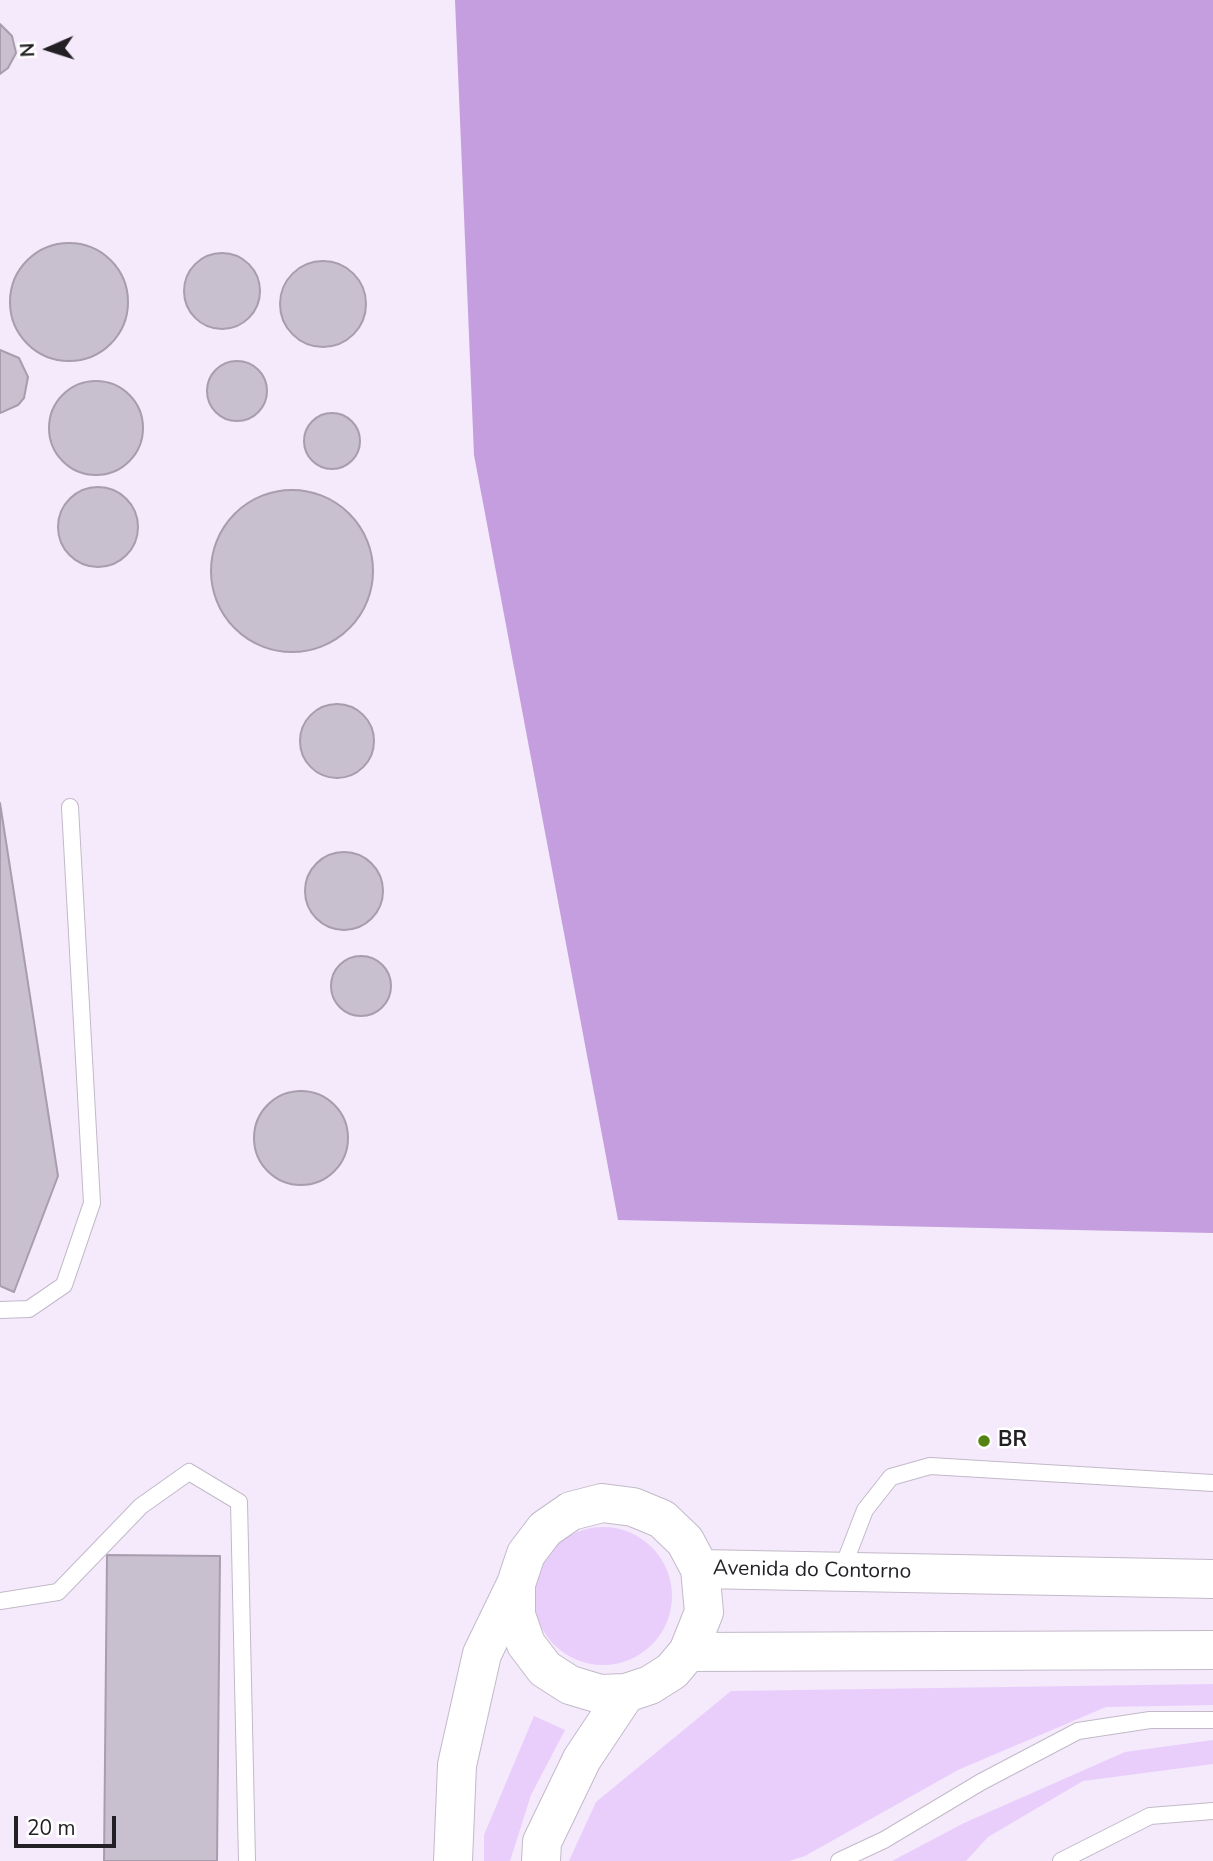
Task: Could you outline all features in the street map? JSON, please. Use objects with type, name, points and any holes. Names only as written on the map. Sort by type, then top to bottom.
[{"type":"street","name":"Avenida do Contorno","points":[[453,1861],[457,1765],[480,1667],[526,1554],[545,1529],[571,1511],[602,1503],[633,1507],[662,1519],[685,1541],[700,1569],[1213,1579]]},
{"type":"street","points":[[516,1584],[516,1615],[526,1644],[545,1669],[570,1685],[600,1693],[626,1693],[650,1685],[672,1671],[688,1651],[704,1612],[700,1569]]},
{"type":"street","points":[[688,1651],[1213,1650]]},
{"type":"street","points":[[541,1861],[542,1842],[582,1759],[626,1693]]},
{"type":"lane","points":[[0,1310],[29,1309],[64,1286],[92,1203],[70,807]]},
{"type":"lane","points":[[841,1572],[865,1510],[891,1477],[930,1466],[1213,1483]]},
{"type":"lane","points":[[0,1601],[58,1592],[141,1506],[189,1472],[239,1502],[247,1861]]},
{"type":"lane","points":[[839,1861],[884,1840],[981,1782],[1078,1731],[1150,1720],[1213,1720]]},
{"type":"lane","points":[[1061,1861],[1150,1816],[1213,1811]]},
{"type":"shaded area","points":[[455,0],[1213,0],[1213,1233],[618,1220],[474,455]]},
{"type":"shaded area","points":[[603,1527],[629,1532],[652,1547],[667,1570],[672,1596],[667,1622],[652,1645],[629,1660],[603,1665],[577,1660],[554,1645],[539,1622],[534,1596],[539,1570],[554,1547],[577,1532]]},
{"type":"shaded area","points":[[1213,1684],[1213,1705],[1106,1707],[958,1770],[805,1856],[789,1861],[569,1861],[596,1802],[731,1691]]},
{"type":"shaded area","points":[[534,1716],[565,1730],[531,1795],[510,1861],[484,1861],[484,1835]]},
{"type":"shaded area","points":[[1213,1740],[1213,1764],[1083,1781],[988,1837],[966,1861],[892,1861],[964,1823],[1125,1752]]},
{"type":"building","points":[[0,24],[12,36],[16,53],[8,68],[0,74]]},
{"type":"building","points":[[69,243],[92,247],[111,260],[124,279],[128,302],[124,325],[111,344],[92,357],[69,361],[46,357],[27,344],[14,325],[10,302],[14,279],[27,260],[46,247]]},
{"type":"building","points":[[222,253],[237,256],[249,264],[257,276],[260,291],[257,306],[249,318],[237,326],[222,329],[207,326],[195,318],[187,306],[184,291],[187,276],[195,264],[207,256]]},
{"type":"building","points":[[315,261],[331,261],[354,273],[363,287],[366,304],[363,321],[354,335],[331,347],[315,347],[299,340],[287,328],[280,312],[280,296],[287,280],[299,268]]},
{"type":"building","points":[[0,350],[19,358],[28,377],[24,398],[18,405],[0,413]]},
{"type":"building","points":[[231,361],[243,361],[262,374],[267,391],[265,403],[254,416],[243,421],[231,421],[212,408],[207,397],[207,385],[220,366]]},
{"type":"building","points":[[96,381],[114,385],[129,395],[139,410],[143,428],[139,446],[129,461],[114,471],[96,475],[78,471],[63,461],[53,446],[49,428],[53,410],[63,395],[78,385]]},
{"type":"building","points":[[332,413],[343,415],[352,421],[358,430],[358,452],[352,461],[343,467],[332,469],[321,467],[312,461],[306,452],[304,441],[306,430],[312,421],[321,415]]},
{"type":"building","points":[[98,487],[113,490],[126,499],[135,512],[138,527],[135,542],[126,555],[113,564],[98,567],[83,564],[70,555],[61,542],[58,527],[61,512],[70,499],[83,490]]},
{"type":"building","points":[[292,490],[323,496],[349,514],[367,540],[373,571],[367,602],[349,628],[323,646],[292,652],[261,646],[235,628],[217,602],[211,571],[217,540],[235,514],[261,496]]},
{"type":"building","points":[[344,704],[364,714],[372,727],[372,755],[364,768],[351,776],[330,778],[310,768],[302,755],[300,734],[310,714],[323,706]]},
{"type":"building","points":[[0,803],[58,1176],[14,1292],[0,1286]]},
{"type":"building","points":[[344,852],[359,855],[371,864],[380,876],[383,891],[380,906],[371,918],[359,927],[344,930],[329,927],[317,918],[308,906],[305,891],[308,876],[317,864],[329,855]]},
{"type":"building","points":[[361,956],[378,961],[386,969],[391,986],[386,1003],[378,1011],[361,1016],[344,1011],[336,1003],[331,986],[336,969],[344,961]]},
{"type":"building","points":[[301,1091],[319,1095],[334,1105],[344,1120],[348,1138],[344,1156],[334,1171],[319,1181],[301,1185],[283,1181],[268,1171],[258,1156],[254,1138],[258,1120],[268,1105],[283,1095]]},
{"type":"building","points":[[107,1555],[220,1556],[217,1861],[104,1861]]},
{"type":"place","name":"BR","points":[[984,1441]]}]
